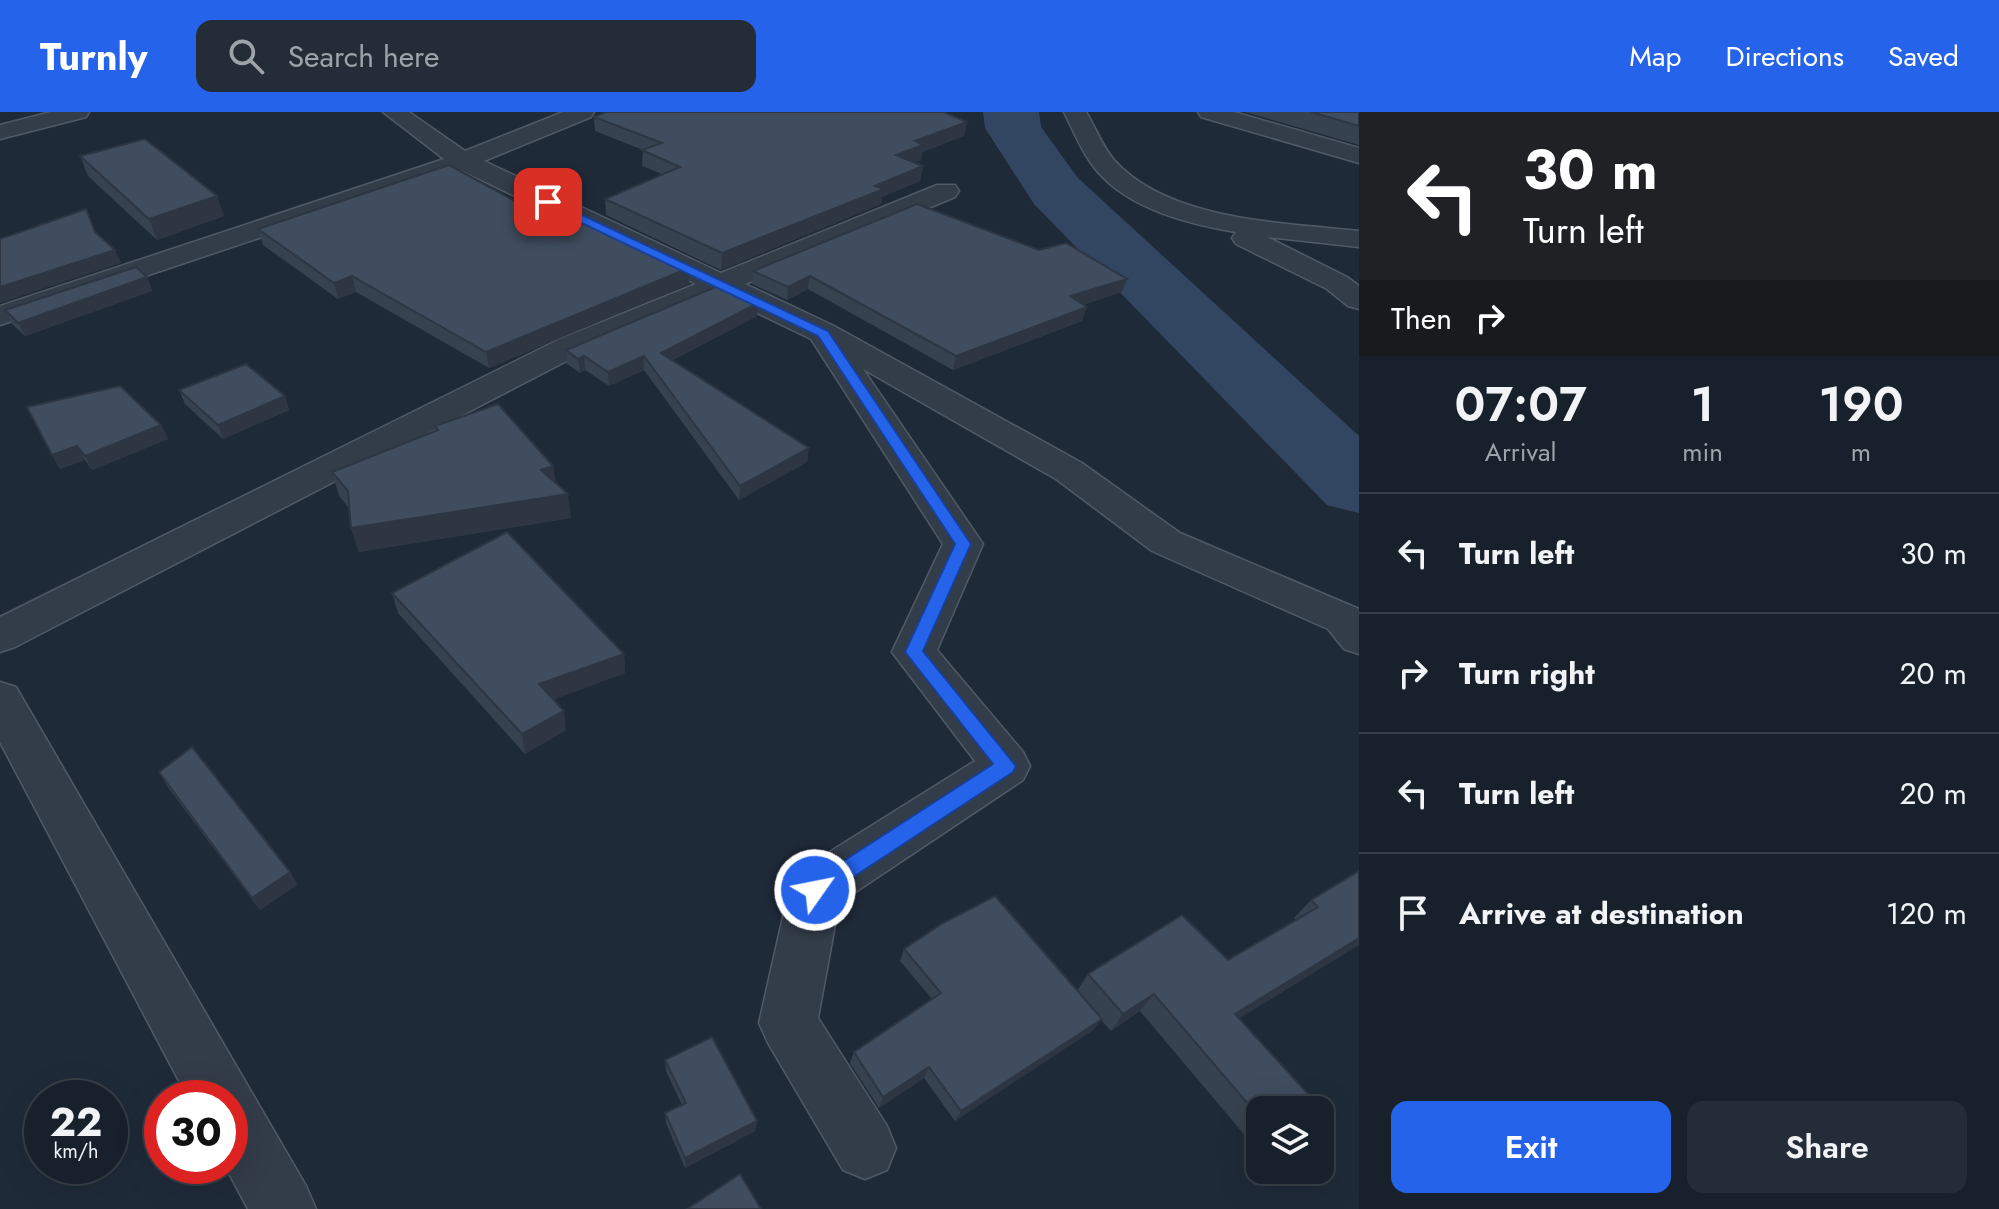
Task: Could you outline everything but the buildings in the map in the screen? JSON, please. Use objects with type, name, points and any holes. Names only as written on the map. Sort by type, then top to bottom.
[{"type":"street","points":[[0,132],[78,112]]},
{"type":"street","points":[[394,112],[463,161],[823,333],[1069,471],[1166,542],[1343,618],[1359,638]]},
{"type":"street","points":[[0,316],[463,161],[583,112]]},
{"type":"street","points":[[1075,112],[1108,168],[1138,191],[1216,223],[1337,283],[1359,300]]},
{"type":"street","points":[[1209,112],[1359,156]]},
{"type":"street","points":[[0,636],[571,346],[946,191]]},
{"type":"street","points":[[1216,223],[1359,239]]},
{"type":"street","points":[[823,333],[963,544],[914,652],[1006,766],[815,890],[788,1023],[865,1148]]},
{"type":"street","points":[[0,699],[211,1080]]},
{"type":"street","points":[[248,1146],[283,1209]]},
{"type":"waterway","points":[[1011,112],[1013,128],[1056,191],[1359,485]]},
{"type":"route","points":[[548,202],[823,333],[963,544],[914,652],[1006,766],[815,890]]}]
